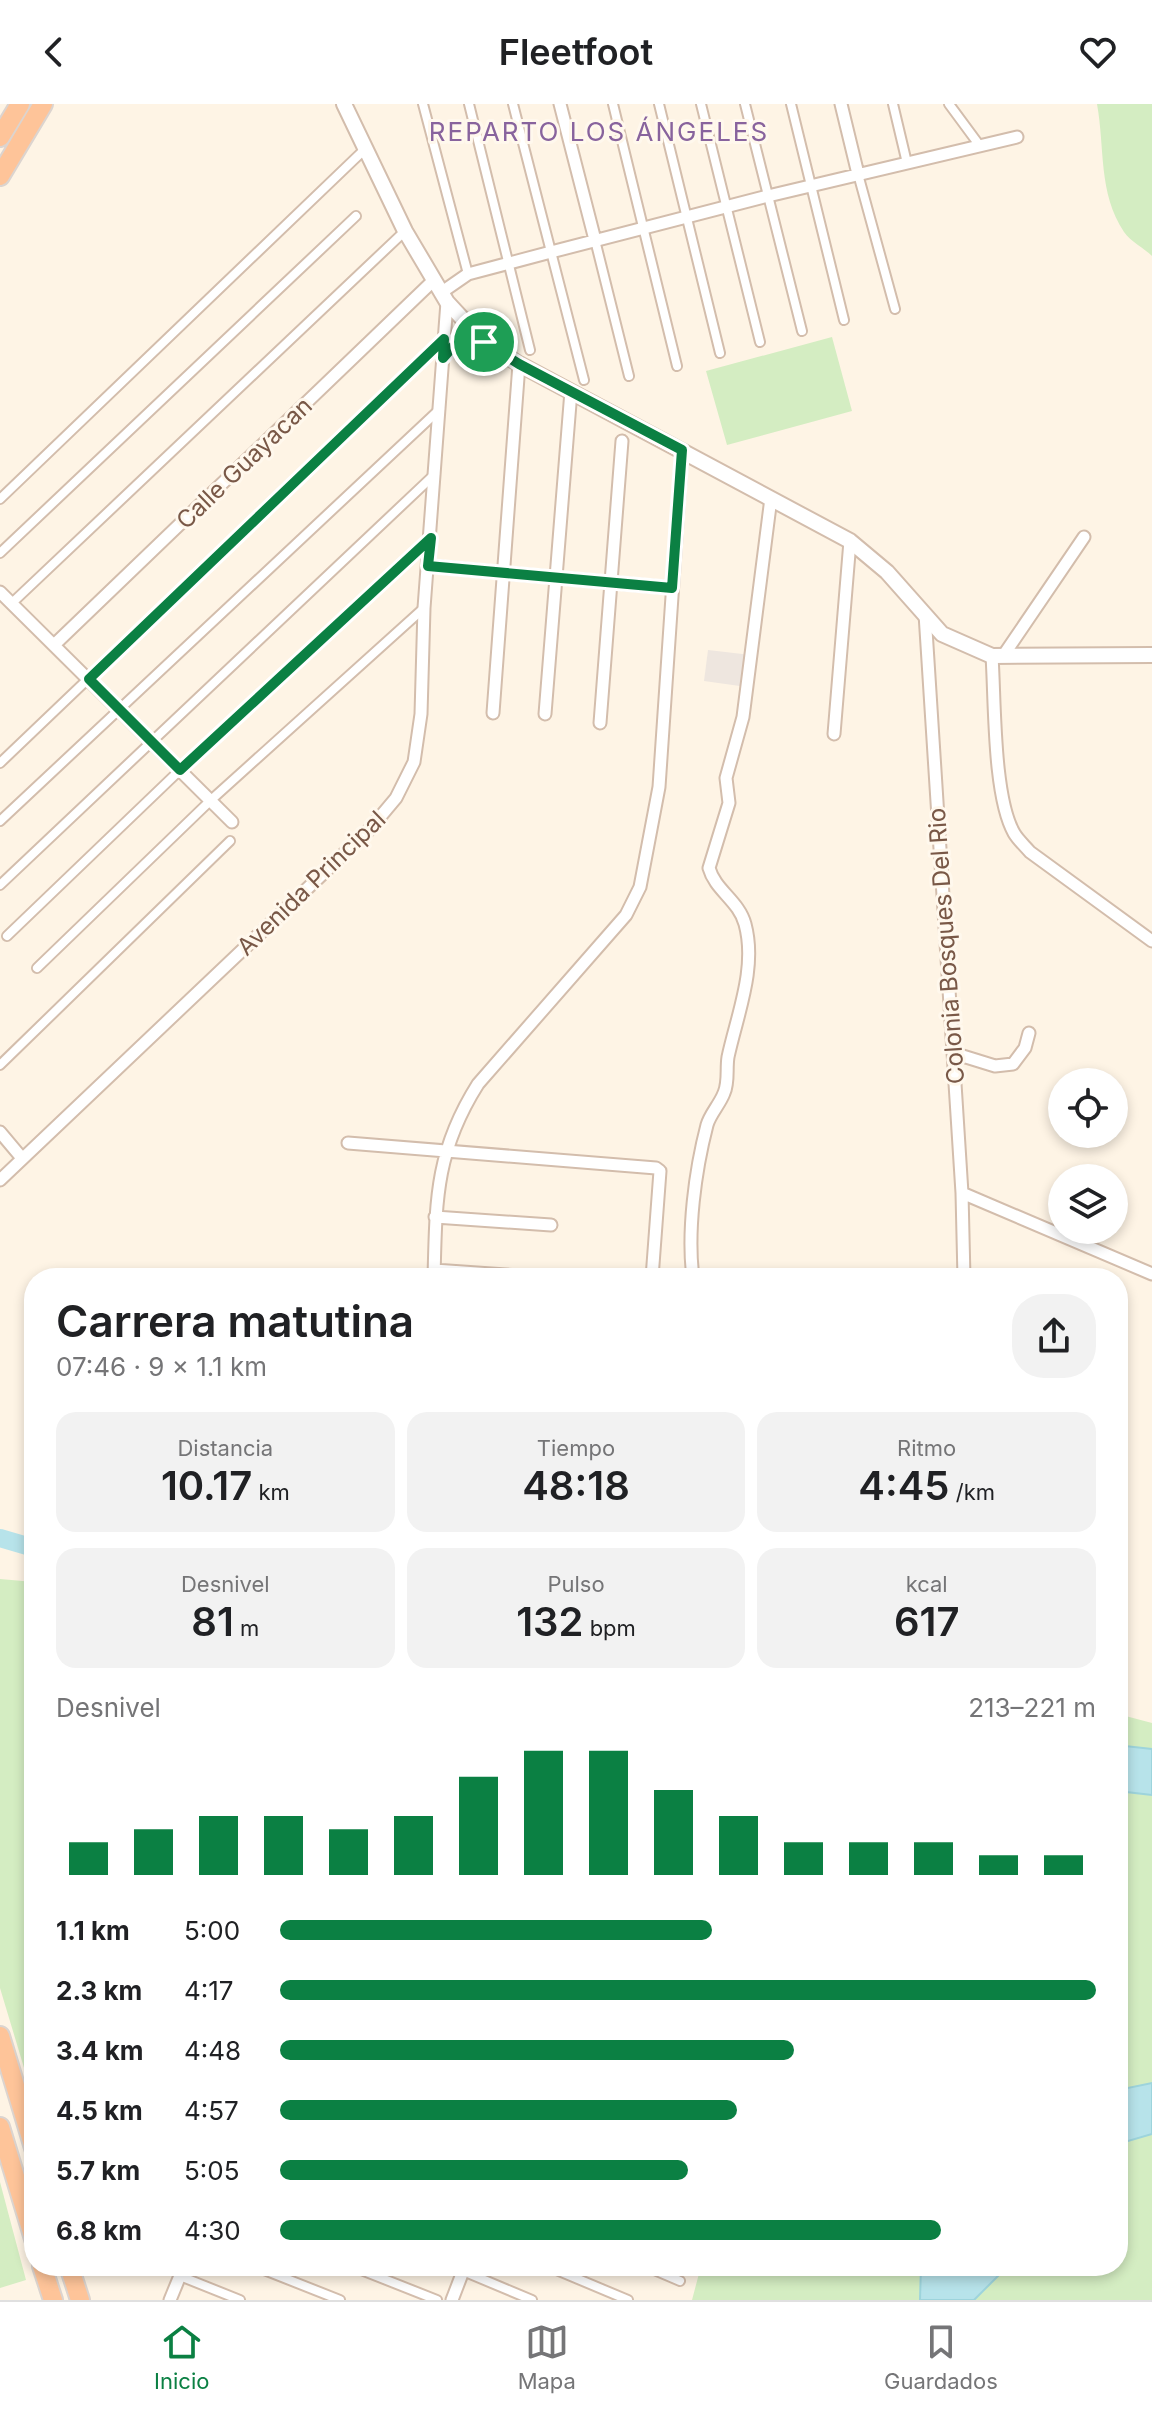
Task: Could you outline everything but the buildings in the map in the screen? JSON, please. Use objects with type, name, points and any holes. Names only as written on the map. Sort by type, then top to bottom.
[{"type":"highway","points":[[0,137],[20,104]]},
{"type":"highway","points":[[0,176],[43,104]]},
{"type":"highway","points":[[0,2036],[8,2090],[24,2126]]},
{"type":"highway","points":[[0,2127],[24,2206]]},
{"type":"highway","points":[[45,2276],[53,2300]]},
{"type":"highway","points":[[72,2276],[80,2300]]},
{"type":"street","points":[[344,104],[405,231],[441,292],[484,342]]},
{"type":"street","points":[[423,104],[468,274],[727,206],[1017,137]]},
{"type":"street","points":[[469,104],[530,350]]},
{"type":"street","points":[[513,104],[584,380]]},
{"type":"street","points":[[560,104],[629,376]]},
{"type":"street","points":[[613,104],[677,366]]},
{"type":"street","points":[[659,104],[720,353]]},
{"type":"street","points":[[701,104],[760,342]]},
{"type":"street","points":[[745,104],[802,331]]},
{"type":"street","points":[[791,104],[844,320]]},
{"type":"street","points":[[841,104],[895,309]]},
{"type":"street","points":[[893,104],[907,163]]},
{"type":"street","points":[[949,104],[980,146]]},
{"type":"street","points":[[0,499],[364,150]]},
{"type":"street","points":[[0,553],[356,216]]},
{"type":"street","points":[[12,603],[405,231]]},
{"type":"street","name":"Calle Guayacan","points":[[54,645],[441,292],[468,274]]},
{"type":"street","name":"Avenida Principal","points":[[0,1180],[370,829],[396,798],[414,762],[421,714],[424,608],[443,358],[441,292]]},
{"type":"street","points":[[443,358],[469,336],[484,342],[519,364],[850,541],[887,572],[942,634],[998,656],[1152,655]]},
{"type":"street","points":[[0,763],[444,339]]},
{"type":"street","points":[[493,713],[519,364]]},
{"type":"street","points":[[545,714],[571,391]]},
{"type":"street","points":[[0,821],[440,409]]},
{"type":"street","points":[[600,723],[622,441]]},
{"type":"street","points":[[434,1268],[439,1178],[460,1113],[478,1084],[626,915],[640,887],[659,787],[682,450]]},
{"type":"street","points":[[0,885],[436,474]]},
{"type":"street","points":[[691,1268],[697,1175],[707,1122],[726,1091],[727,1061],[744,997],[748,953],[745,925],[738,905],[711,876],[709,868],[729,803],[726,778],[743,717],[771,498]]},
{"type":"street","points":[[1084,537],[998,656],[1000,783],[1014,833],[1030,852],[1152,941]]},
{"type":"street","points":[[7,936],[180,770],[431,538]]},
{"type":"street","points":[[834,734],[850,541]]},
{"type":"street","points":[[428,566],[672,588]]},
{"type":"street","points":[[0,592],[232,822]]},
{"type":"street","points":[[37,968],[211,800],[424,608]]},
{"type":"street","name":"Colonia Bosques Del Rio","points":[[925,614],[962,1193],[964,1268]]},
{"type":"street","points":[[0,1065],[230,841]]},
{"type":"street","points":[[953,1053],[995,1066],[1013,1064],[1025,1048],[1029,1033]]},
{"type":"street","points":[[0,1132],[21,1157]]},
{"type":"street","points":[[348,1143],[656,1168],[660,1171],[653,1268]]},
{"type":"street","points":[[962,1193],[1152,1274]]},
{"type":"street","points":[[435,1217],[551,1225]]},
{"type":"street","points":[[170,2300],[180,2276]]},
{"type":"street","points":[[192,2276],[240,2300]]},
{"type":"street","points":[[279,2276],[340,2300]]},
{"type":"street","points":[[376,2276],[437,2300]]},
{"type":"street","points":[[452,2300],[460,2276]]},
{"type":"street","points":[[480,2276],[532,2300]]},
{"type":"street","points":[[571,2276],[628,2300]]},
{"type":"street","points":[[668,2276],[680,2281]]},
{"type":"shaded area","points":[[708,650],[751,655],[747,687],[704,681]]},
{"type":"green space","points":[[1097,104],[1152,104],[1152,256],[1124,232],[1110,202]]},
{"type":"green space","points":[[832,337],[852,411],[727,445],[706,371]]},
{"type":"green space","points":[[0,1579],[24,1581],[24,2068],[0,1988]]},
{"type":"green space","points":[[1128,1717],[1152,1723],[1152,2300],[692,2300],[698,2276],[1128,2276]]},
{"type":"green space","points":[[0,2182],[26,2280],[0,2288]]},
{"type":"water","points":[[1128,1746],[1152,1749],[1152,1795],[1128,1792]]},
{"type":"water","points":[[1152,2083],[1152,2134],[1128,2141],[1128,2088]]},
{"type":"water","points":[[921,2276],[998,2276],[974,2300],[920,2300]]},
{"type":"waterway","points":[[0,1538],[24,1545]]},
{"type":"district","name":"REPARTO LOS ÁNGELES","points":[[599,131]]},
{"type":"route","points":[[469,336],[484,342],[519,364],[682,450],[672,588],[428,566],[431,538],[180,770],[89,679],[444,339],[443,358],[456,343],[469,336]]}]
